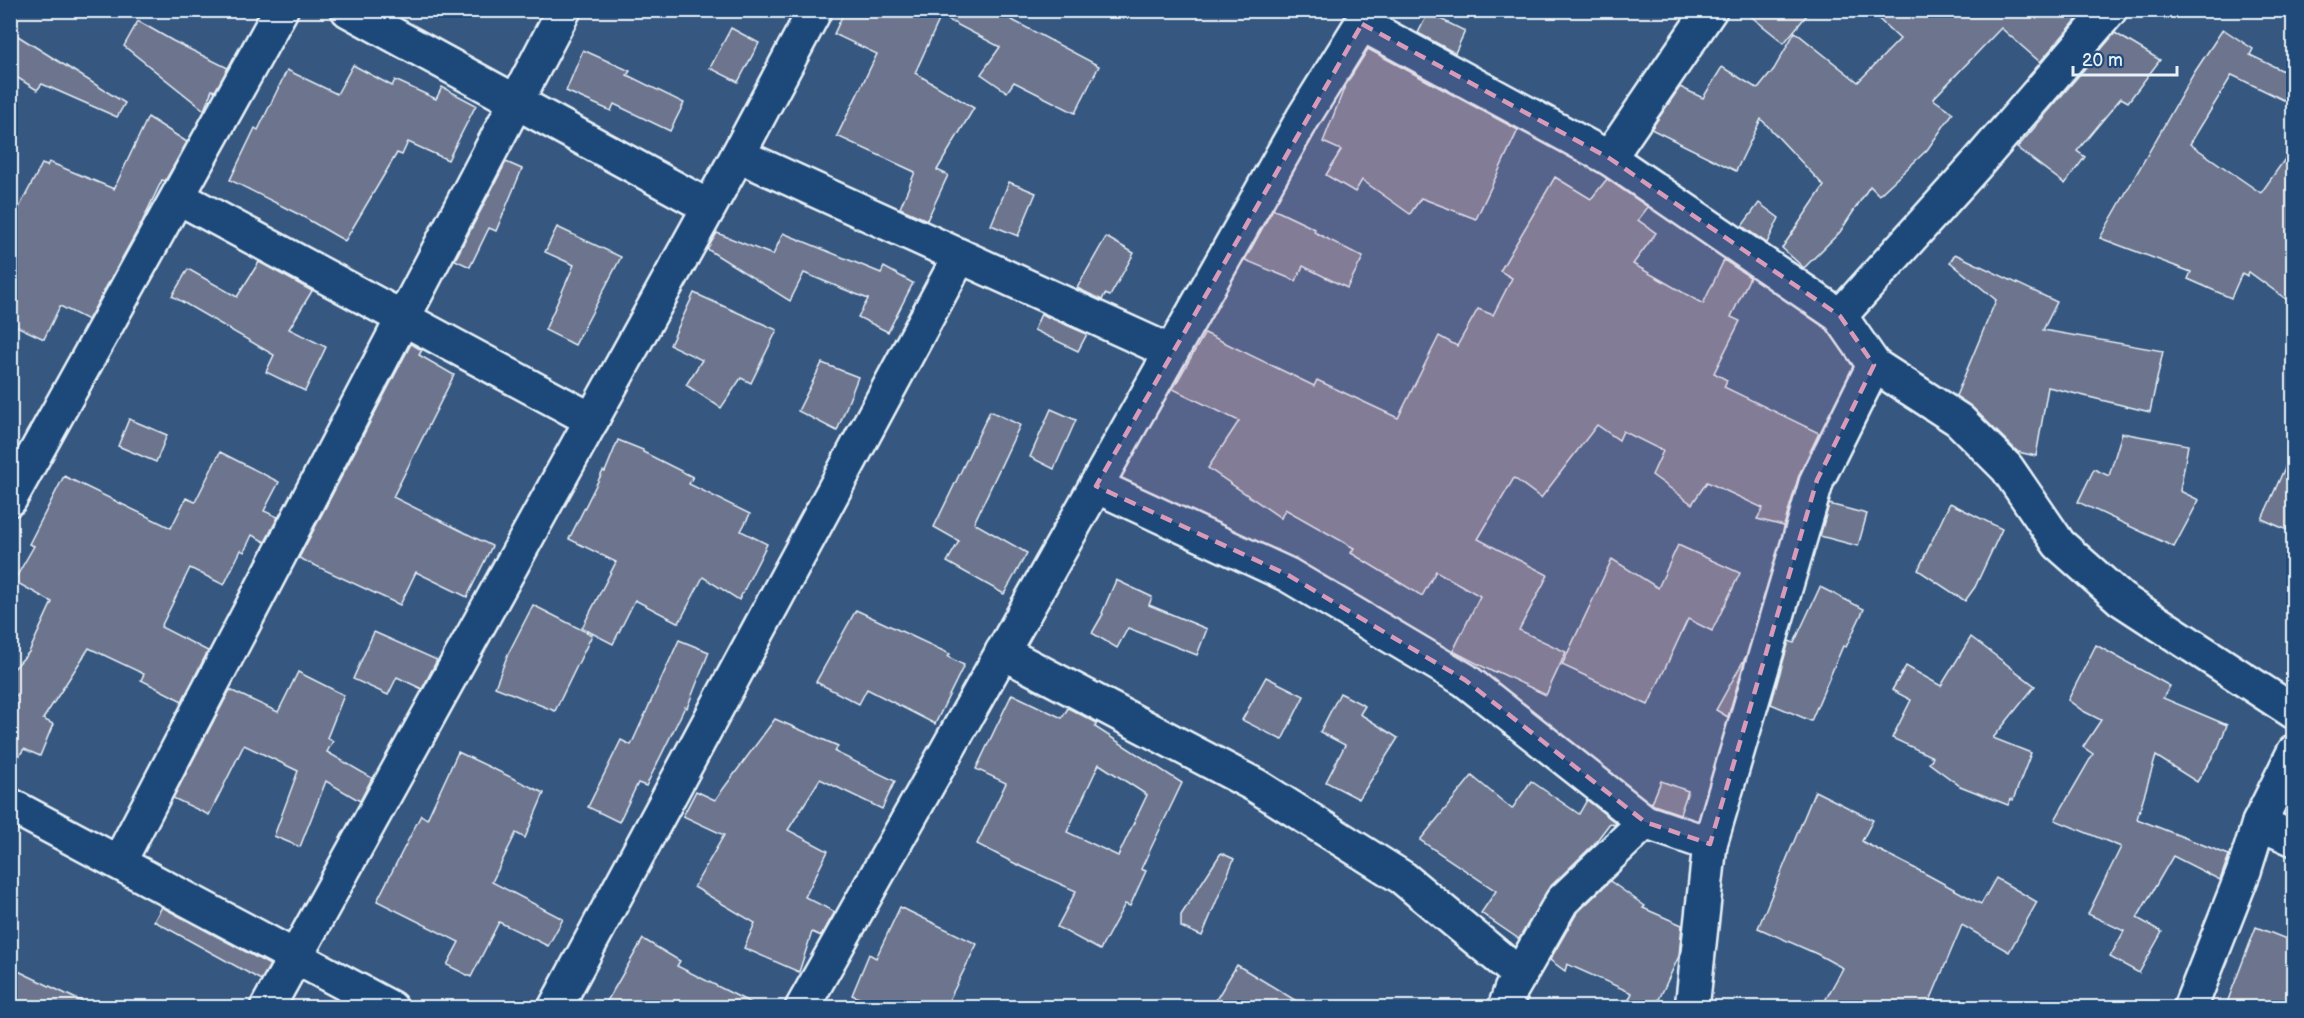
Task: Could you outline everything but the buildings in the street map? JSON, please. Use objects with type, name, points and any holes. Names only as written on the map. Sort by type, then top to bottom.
[{"type":"street","points":[[10,499],[281,10]]},
{"type":"street","points":[[348,10],[709,207]]},
{"type":"street","points":[[118,862],[564,10]]},
{"type":"street","points":[[267,1008],[738,155],[815,10]]},
{"type":"street","points":[[1609,158],[1710,10]]},
{"type":"street","points":[[1840,316],[1976,165],[2110,10]]},
{"type":"street","points":[[802,1008],[1303,118],[1366,17],[1609,158],[1840,316],[1874,365],[1959,420],[2007,468],[2059,544],[2121,599],[2294,712]]},
{"type":"street","points":[[738,155],[1171,352]]},
{"type":"street","points":[[178,197],[592,420]]},
{"type":"street","points":[[555,1008],[960,256]]},
{"type":"street","points":[[1692,1008],[1710,844],[1817,480],[1874,365]]},
{"type":"street","points":[[1096,486],[1288,575],[1465,680],[1645,822],[1710,844]]},
{"type":"street","points":[[1002,652],[1255,785],[1403,878],[1520,975]]},
{"type":"street","points":[[2190,1008],[2244,871],[2259,823],[2294,752]]},
{"type":"street","points":[[10,805],[391,1008]]},
{"type":"street","points":[[1505,1008],[1520,975],[1562,901],[1645,822]]},
{"type":"street","points":[[2259,823],[2294,839]]},
{"type":"highlighted area","points":[[1362,24],[1609,158],[1840,316],[1874,365],[1817,480],[1710,844],[1645,822],[1465,680],[1288,575],[1096,486]]}]
